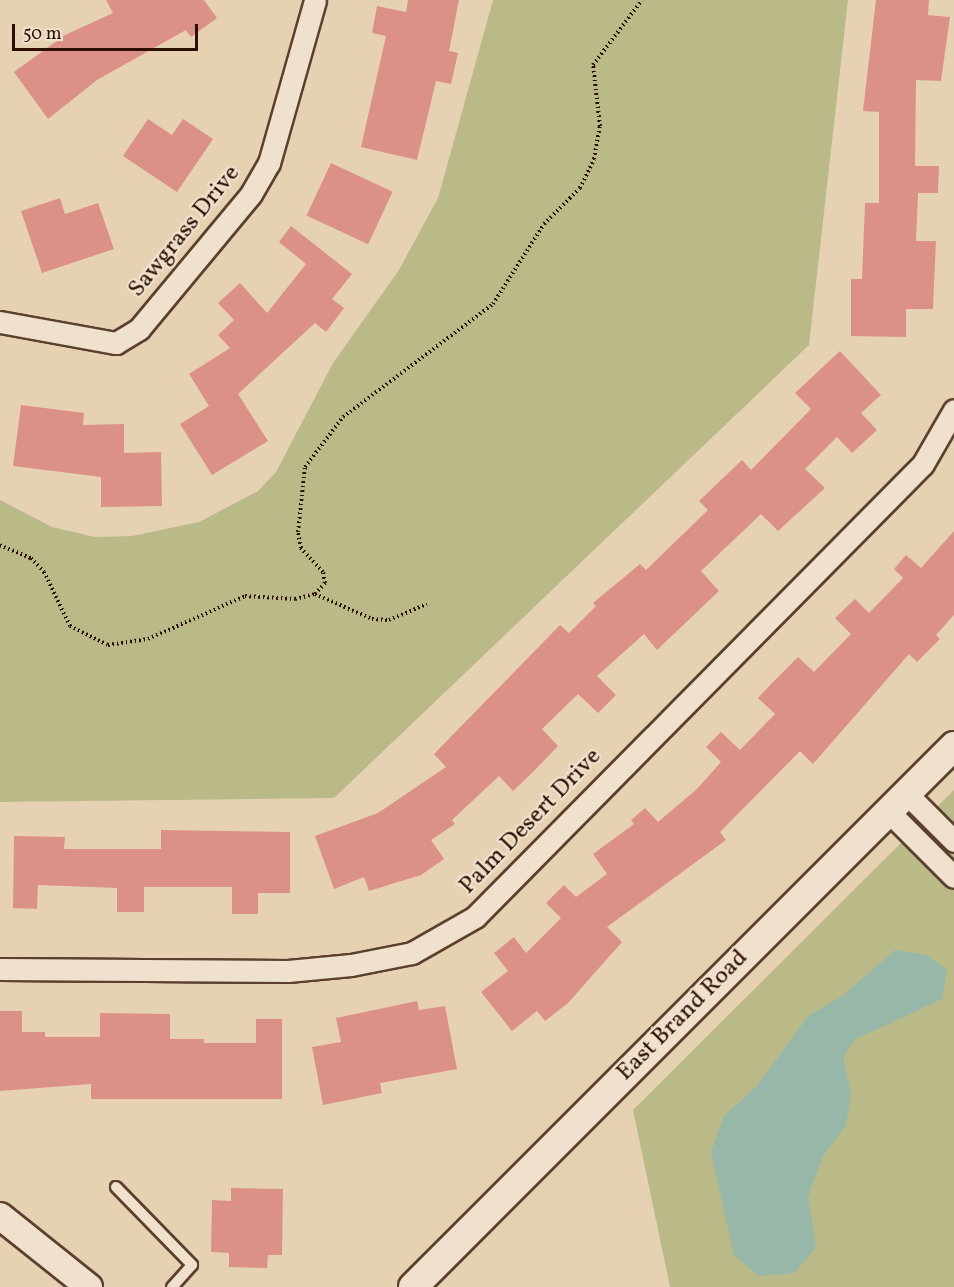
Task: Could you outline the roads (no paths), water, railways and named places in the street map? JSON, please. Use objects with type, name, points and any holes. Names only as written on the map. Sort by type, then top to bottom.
[{"type":"main road","name":"East Brand Road","points":[[413,1287],[954,746]]},
{"type":"street","name":"Sawgrass Drive","points":[[0,322],[116,343],[139,329],[251,194],[269,164],[315,0]]},
{"type":"street","name":"Palm Desert Drive","points":[[0,969],[288,971],[351,965],[412,953],[475,917],[923,464],[954,410]]},
{"type":"street","points":[[897,802],[954,841]]},
{"type":"street","points":[[897,802],[954,877]]},
{"type":"street","points":[[0,1216],[89,1287]]},
{"type":"lane","points":[[116,1187],[192,1264],[172,1287]]}]
